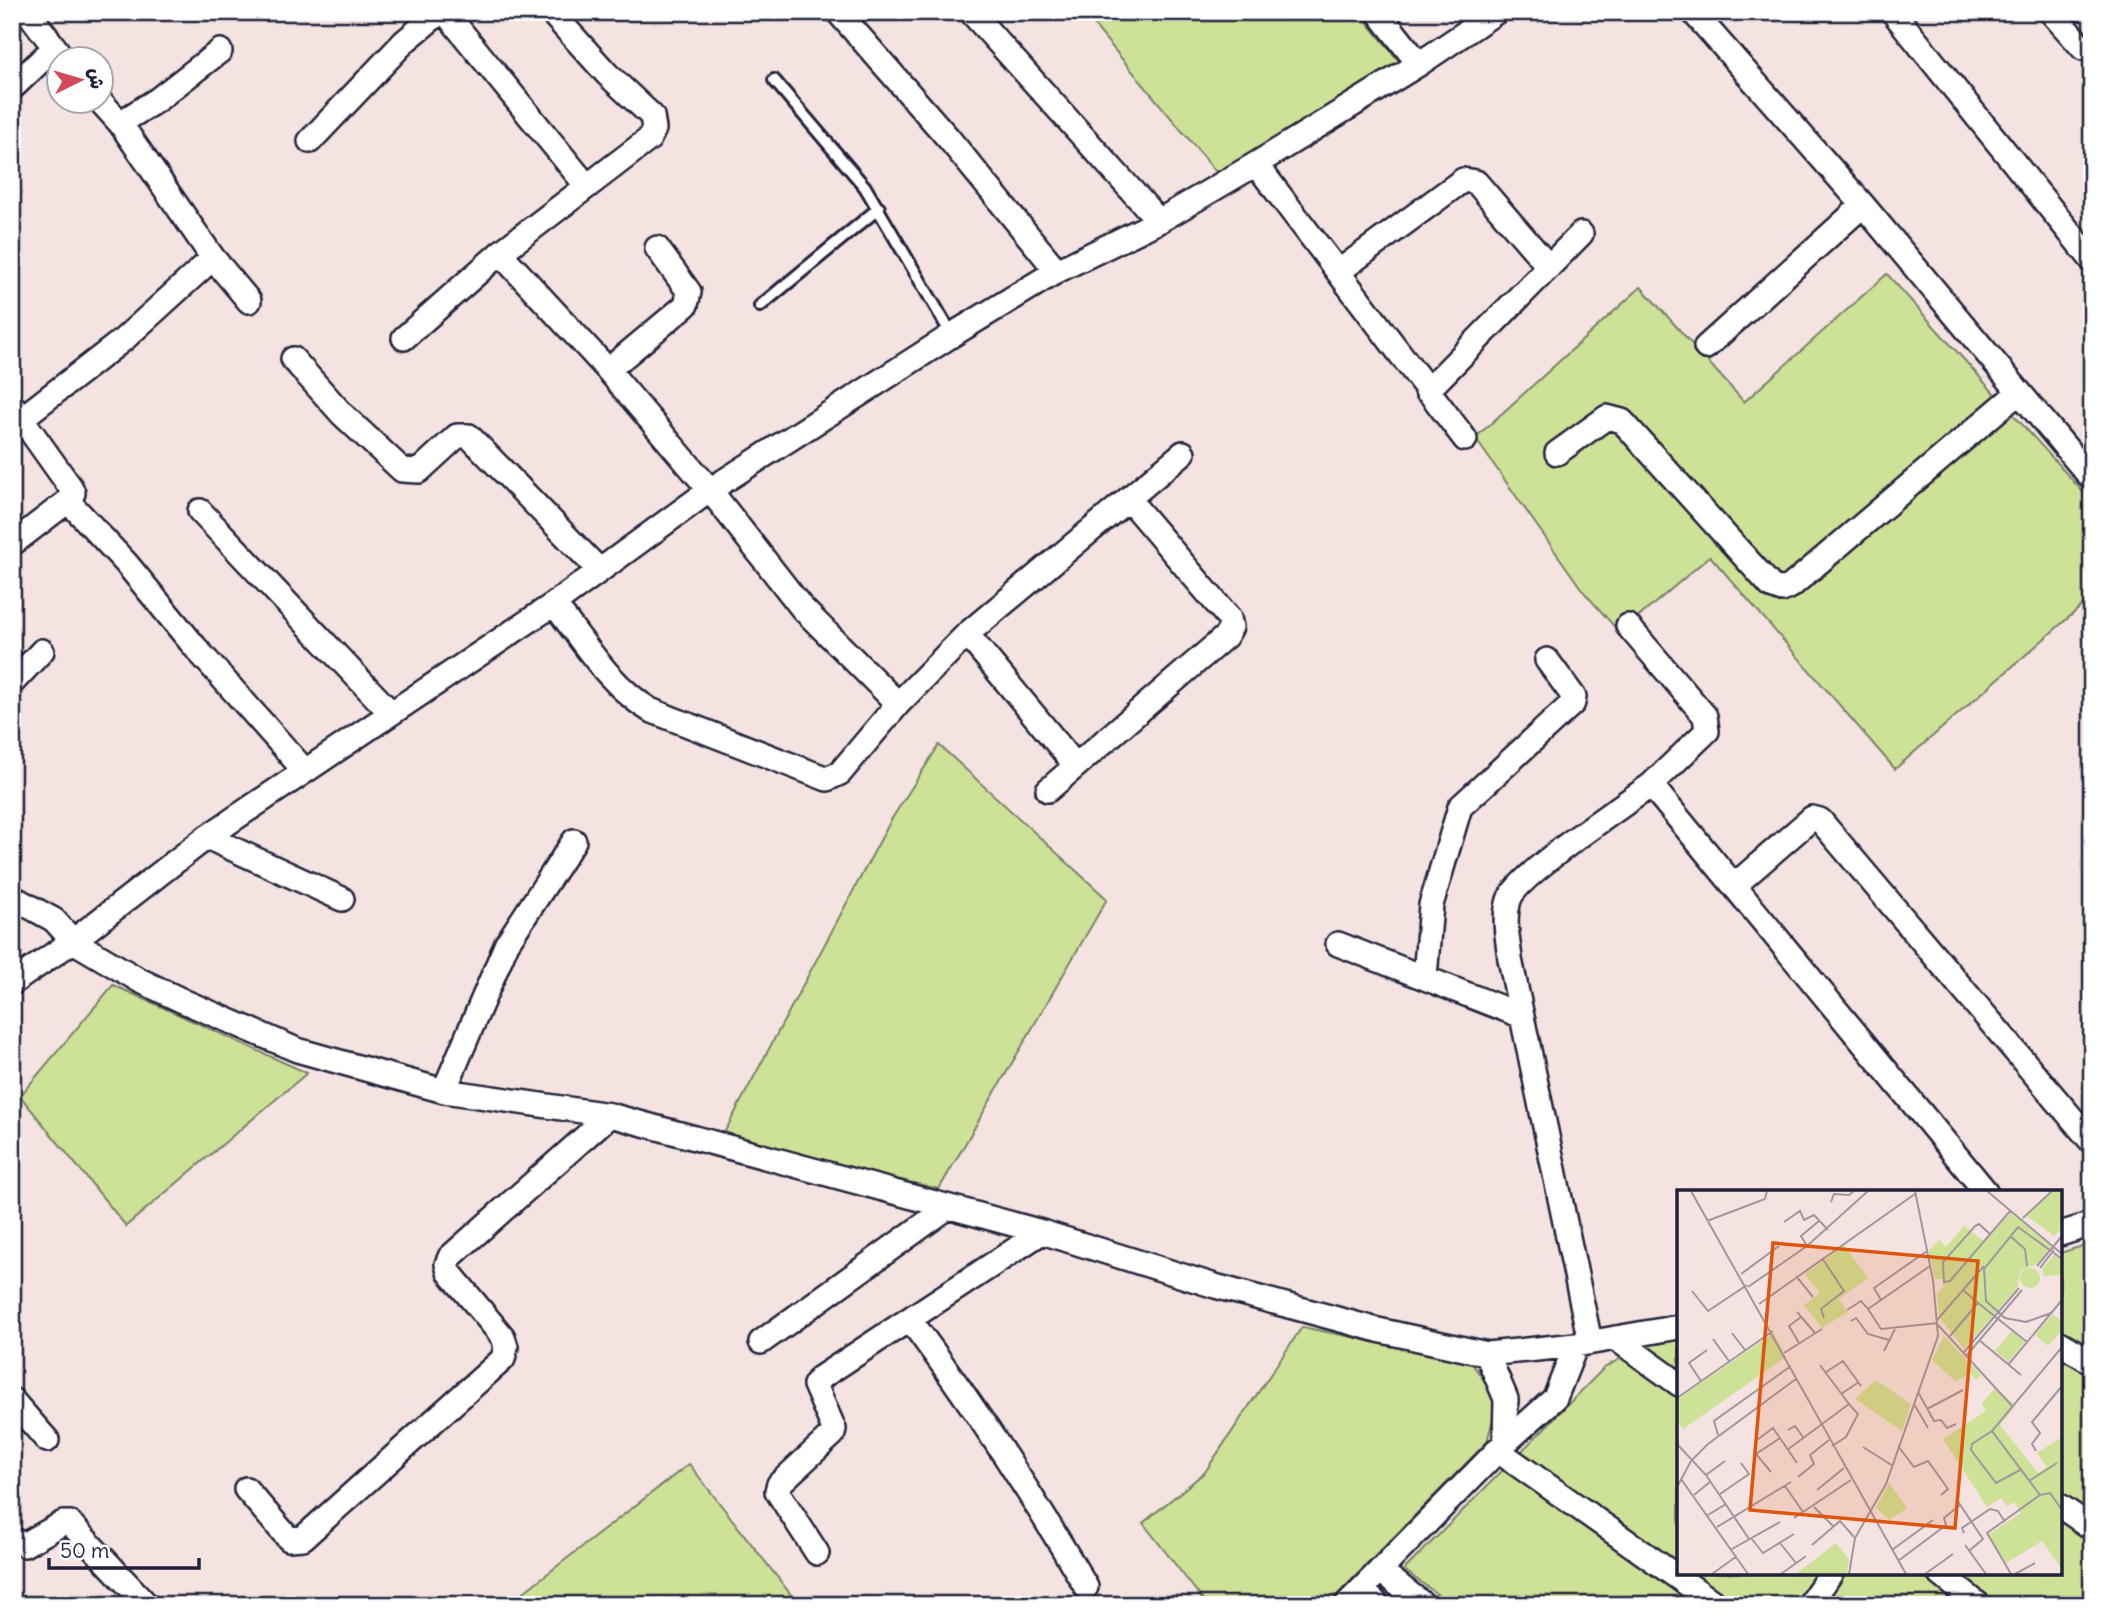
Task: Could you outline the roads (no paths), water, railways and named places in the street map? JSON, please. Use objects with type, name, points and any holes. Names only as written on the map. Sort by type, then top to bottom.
[{"type":"street","points":[[28,12],[53,46]]},
{"type":"street","points":[[310,141],[405,41],[443,12],[586,185]]},
{"type":"street","points":[[404,338],[500,253],[649,139],[654,129],[652,116],[607,74],[551,12]]},
{"type":"street","points":[[838,12],[949,139],[1057,271]]},
{"type":"street","points":[[971,12],[1159,221]]},
{"type":"street","points":[[1378,12],[1419,64]]},
{"type":"street","points":[[12,983],[73,941],[207,837],[554,604],[710,490],[1057,271],[1159,221],[1256,164],[1419,64],[1496,12]]},
{"type":"street","points":[[1693,12],[1863,205],[2092,479]]},
{"type":"street","points":[[1893,12],[2092,260]]},
{"type":"street","points":[[2050,12],[2083,48]]},
{"type":"street","points":[[120,123],[157,100],[220,51]]},
{"type":"street","points":[[12,88],[46,63]]},
{"type":"street","points":[[113,116],[213,258],[249,301]]},
{"type":"street","points":[[1256,164],[1465,439]]},
{"type":"street","points":[[1338,272],[1463,180],[1476,182],[1549,267]]},
{"type":"street","points":[[1706,347],[1863,205]]},
{"type":"street","points":[[1427,391],[1581,234]]},
{"type":"street","points":[[608,370],[686,306],[690,299],[689,292],[657,248]]},
{"type":"street","points":[[500,253],[608,370],[710,490],[802,608],[898,704]]},
{"type":"street","points":[[12,544],[68,501],[73,492],[17,412],[124,338],[213,258]]},
{"type":"street","points":[[293,359],[342,414],[402,470],[419,471],[457,436],[469,436],[599,570]]},
{"type":"street","points":[[1556,453],[1607,417],[1622,421],[1770,586],[1782,590],[1791,586],[2019,392]]},
{"type":"street","points":[[554,604],[616,684],[635,701],[650,710],[827,779],[840,773],[898,704],[967,634],[1130,501],[1184,453]]},
{"type":"street","points":[[68,501],[126,563],[195,647],[304,770]]},
{"type":"street","points":[[1048,790],[1226,636],[1231,627],[1229,618],[1130,501]]},
{"type":"street","points":[[200,511],[391,713]]},
{"type":"street","points":[[1362,1600],[1381,1572],[1501,1447],[1555,1398],[1583,1344],[1507,933],[1507,907],[1514,889],[1651,785],[1707,731],[1705,716],[1628,626]]},
{"type":"street","points":[[967,634],[1076,766]]},
{"type":"street","points":[[12,683],[42,651]]},
{"type":"street","points":[[1425,977],[1432,905],[1460,807],[1573,703],[1574,697],[1547,660]]},
{"type":"street","points":[[1651,785],[1984,1190]]},
{"type":"street","points":[[1735,885],[1812,818],[1820,820],[2092,1142]]},
{"type":"street","points":[[207,837],[342,899]]},
{"type":"street","points":[[444,1091],[507,943],[574,841]]},
{"type":"street","points":[[12,897],[54,920],[73,941],[139,980],[297,1050],[444,1091],[610,1115],[1042,1232],[1215,1286],[1378,1330],[1487,1354],[1583,1344],[1677,1327]]},
{"type":"street","points":[[1338,944],[1522,1016]]},
{"type":"street","points":[[246,1489],[289,1539],[303,1538],[503,1359],[506,1347],[503,1337],[449,1272],[447,1264],[450,1257],[610,1115]]},
{"type":"street","points":[[761,1342],[947,1208]]},
{"type":"street","points":[[2062,1233],[2092,1224]]},
{"type":"street","points":[[817,1553],[777,1492],[779,1484],[833,1434],[834,1429],[815,1385],[820,1378],[911,1321],[1042,1232]]},
{"type":"street","points":[[911,1321],[968,1398],[1030,1490],[1086,1587]]},
{"type":"street","points":[[1615,1338],[1677,1383]]},
{"type":"street","points":[[2062,1344],[2092,1362]]},
{"type":"street","points":[[1487,1354],[1506,1399],[1501,1447]]},
{"type":"street","points":[[12,1400],[47,1440]]},
{"type":"street","points":[[1501,1447],[1717,1605]]},
{"type":"street","points":[[2062,1507],[2092,1528]]},
{"type":"street","points":[[12,1539],[24,1545],[63,1523],[70,1523],[147,1605]]},
{"type":"street","points":[[1381,1572],[1424,1605]]},
{"type":"street","points":[[1809,1605],[1830,1575]]},
{"type":"street","points":[[1942,1575],[1979,1605]]},
{"type":"lane","points":[[774,80],[848,164],[879,208],[952,335]]},
{"type":"lane","points":[[760,306],[879,208]]}]
